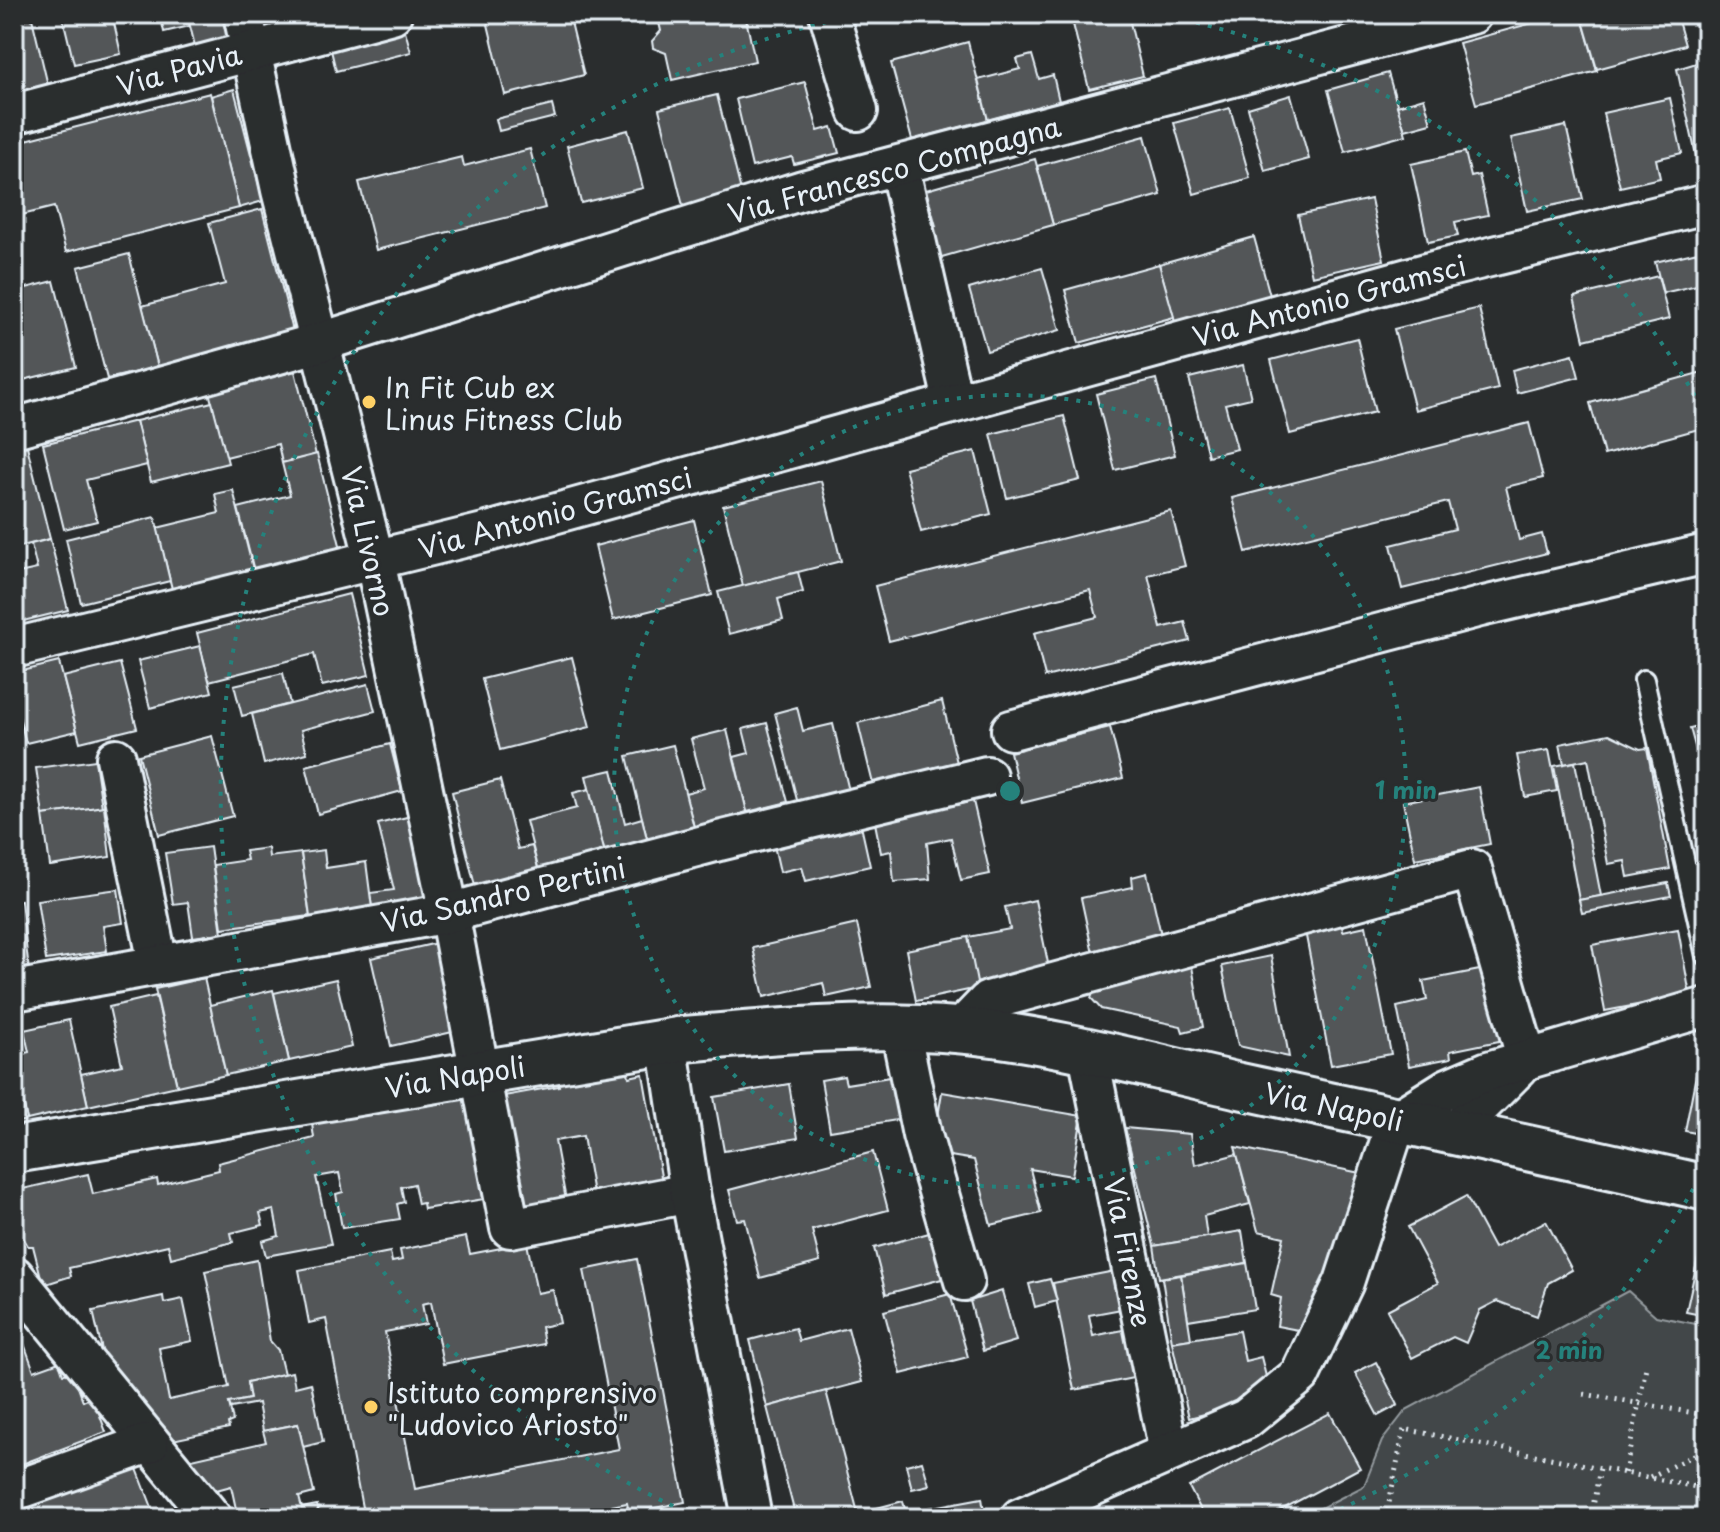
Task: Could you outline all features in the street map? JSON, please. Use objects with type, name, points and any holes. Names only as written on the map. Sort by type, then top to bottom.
[{"type":"main road","name":"Via Napoli","points":[[14,1150],[667,1041],[775,1031],[900,1028],[960,1030],[1088,1053],[1456,1130],[1706,1188]]},
{"type":"street","name":"Via Pavia","points":[[14,114],[247,32],[392,14]]},
{"type":"street","points":[[829,14],[858,111]]},
{"type":"street","name":"Via Francesco Compagna","points":[[14,428],[321,342],[803,190],[1472,14]]},
{"type":"street","name":"Via Livorno","points":[[247,32],[281,190],[375,561],[449,913],[510,1228],[690,1193]]},
{"type":"street","points":[[899,166],[953,401]]},
{"type":"street","name":"Via Antonio Gramsci","points":[[14,648],[375,561],[1437,270],[1706,204]]},
{"type":"street","points":[[1011,730],[1480,607],[1706,554]]},
{"type":"street","points":[[116,758],[158,963]]},
{"type":"street","name":"Via Sandro Pertini","points":[[14,991],[449,913],[719,841],[987,776]]},
{"type":"street","points":[[960,1030],[988,1001],[1472,869],[1527,1060]]},
{"type":"street","points":[[1020,1518],[1246,1419],[1300,1375],[1344,1282],[1397,1120],[1448,1088],[1527,1060],[1706,1007]]},
{"type":"street","points":[[900,1028],[922,1135],[964,1281]]},
{"type":"street","points":[[667,1041],[690,1193],[752,1518]]},
{"type":"street","name":"Via Firenze","points":[[1088,1053],[1169,1452]]},
{"type":"street","points":[[1456,1130],[1527,1060]]},
{"type":"street","points":[[14,1276],[212,1518]]},
{"type":"street","points":[[14,1491],[149,1443]]},
{"type":"lane","points":[[1644,680],[1706,956]]},
{"type":"path","points":[[1625,1473],[1646,1367]]},
{"type":"path","points":[[1584,1394],[1706,1415]]},
{"type":"path","points":[[1386,1518],[1404,1429],[1706,1489]]},
{"type":"path","points":[[1648,1477],[1706,1449]]},
{"type":"path","points":[[1591,1518],[1600,1468]]},
{"type":"shaded area","points":[[1628,1291],[1656,1316],[1706,1326],[1706,1518],[1301,1518],[1364,1486],[1382,1441],[1406,1410]]},
{"type":"building","points":[[14,14],[31,14],[50,94],[14,103]]},
{"type":"building","points":[[62,14],[112,14],[121,54],[74,64]]},
{"type":"building","points":[[160,14],[187,14],[190,26],[164,32]]},
{"type":"building","points":[[187,14],[223,14],[229,38],[195,46]]},
{"type":"building","points":[[569,14],[584,75],[505,95],[486,16]]},
{"type":"building","points":[[657,14],[745,14],[755,61],[672,80],[666,53],[653,48],[652,41],[661,31]]},
{"type":"building","points":[[1096,14],[1128,14],[1143,76],[1089,89],[1072,20]]},
{"type":"building","points":[[1565,14],[1581,14],[1597,71],[1476,104],[1459,43]]},
{"type":"building","points":[[1581,14],[1676,14],[1685,45],[1597,69]]},
{"type":"building","points":[[404,27],[411,52],[336,71],[330,46]]},
{"type":"building","points":[[968,42],[988,120],[912,140],[891,63]]},
{"type":"building","points":[[1032,55],[1039,79],[1053,75],[1059,101],[988,120],[978,80],[1020,69],[1017,59]]},
{"type":"building","points":[[1706,60],[1706,80],[1700,82],[1706,109],[1706,172],[1700,173],[1677,69]]},
{"type":"building","points":[[1388,73],[1406,135],[1345,152],[1328,90]]},
{"type":"building","points":[[805,82],[818,131],[832,127],[839,153],[794,164],[792,157],[752,167],[736,99]]},
{"type":"building","points":[[234,89],[263,201],[239,208],[211,96]]},
{"type":"building","points":[[210,93],[239,208],[66,252],[54,207],[14,217],[14,143]]},
{"type":"building","points":[[717,95],[742,195],[684,210],[659,109]]},
{"type":"building","points":[[1291,95],[1309,159],[1265,171],[1248,108]]},
{"type":"building","points":[[1424,98],[1431,123],[1405,130],[1397,106]]},
{"type":"building","points":[[1670,98],[1682,153],[1656,159],[1660,178],[1620,187],[1603,113]]},
{"type":"building","points":[[552,105],[555,117],[499,131],[496,119]]},
{"type":"building","points":[[1230,108],[1250,178],[1194,194],[1174,123]]},
{"type":"building","points":[[1566,126],[1583,199],[1527,211],[1511,138]]},
{"type":"building","points":[[628,130],[643,188],[581,203],[567,146]]},
{"type":"building","points":[[1145,136],[1161,195],[1053,225],[1037,166]]},
{"type":"building","points":[[530,149],[545,208],[376,250],[359,182],[462,157],[464,166]]},
{"type":"building","points":[[1465,152],[1471,177],[1479,175],[1488,215],[1455,222],[1458,236],[1428,242],[1411,164]]},
{"type":"building","points":[[1035,159],[1053,225],[935,259],[926,229],[936,226],[926,190]]},
{"type":"building","points":[[1371,199],[1384,260],[1312,276],[1298,215]]},
{"type":"building","points":[[262,209],[293,331],[158,367],[142,306],[225,284],[209,223]]},
{"type":"building","points":[[1254,237],[1271,299],[1176,326],[1159,264]]},
{"type":"building","points":[[1706,250],[1706,299],[1701,300],[1697,285],[1663,293],[1655,262]]},
{"type":"building","points":[[129,254],[158,367],[107,379],[78,267]]},
{"type":"building","points":[[1159,264],[1174,317],[1079,343],[1065,290]]},
{"type":"building","points":[[1042,268],[1060,330],[987,351],[969,289]]},
{"type":"building","points":[[1658,276],[1669,319],[1584,340],[1574,297]]},
{"type":"building","points":[[54,281],[76,367],[23,380],[14,345],[14,291]]},
{"type":"building","points":[[1479,308],[1498,389],[1415,410],[1394,329]]},
{"type":"building","points":[[1357,338],[1375,412],[1290,434],[1271,360]]},
{"type":"building","points":[[14,345],[23,380],[14,383]]},
{"type":"building","points":[[1573,354],[1579,377],[1517,393],[1512,370]]},
{"type":"building","points":[[1243,365],[1251,398],[1225,404],[1237,449],[1208,456],[1189,378]]},
{"type":"building","points":[[295,371],[316,455],[282,463],[278,444],[226,457],[209,392]]},
{"type":"building","points":[[1706,371],[1706,427],[1604,455],[1590,403]]},
{"type":"building","points":[[1156,379],[1175,455],[1115,470],[1096,394]]},
{"type":"building","points":[[212,402],[228,463],[151,482],[136,421]]},
{"type":"building","points":[[1064,416],[1080,480],[1007,498],[991,434]]},
{"type":"building","points":[[136,421],[147,465],[86,480],[97,521],[64,529],[43,444]]},
{"type":"building","points":[[1529,423],[1543,478],[1506,487],[1519,540],[1542,534],[1547,553],[1402,589],[1391,545],[1455,529],[1448,502],[1246,552],[1232,498]]},
{"type":"building","points":[[26,442],[50,539],[14,548],[14,445]]},
{"type":"building","points":[[975,451],[991,514],[921,532],[905,468]]},
{"type":"building","points":[[317,454],[342,553],[255,575],[238,508],[290,495],[282,463]]},
{"type":"building","points":[[821,481],[841,561],[743,586],[723,506]]},
{"type":"building","points":[[233,490],[254,573],[173,593],[157,528],[219,513],[215,494]]},
{"type":"building","points":[[1171,511],[1185,566],[1148,575],[1161,628],[1185,622],[1190,641],[1045,677],[1034,633],[1097,617],[1090,590],[889,641],[875,586]]},
{"type":"building","points":[[155,517],[170,581],[81,603],[66,539]]},
{"type":"building","points":[[694,520],[712,595],[613,620],[595,546]]},
{"type":"building","points":[[50,539],[68,610],[15,623],[14,574],[37,569],[31,544]]},
{"type":"building","points":[[798,572],[803,592],[778,599],[783,620],[729,634],[718,592]]},
{"type":"building","points":[[349,594],[369,675],[322,686],[314,654],[209,681],[197,633]]},
{"type":"building","points":[[200,646],[212,692],[150,708],[138,661]]},
{"type":"building","points":[[572,657],[590,727],[500,750],[482,679]]},
{"type":"building","points":[[59,662],[77,731],[26,743],[14,697],[14,673]]},
{"type":"building","points":[[120,663],[137,728],[80,742],[63,677]]},
{"type":"building","points":[[283,673],[290,704],[242,716],[234,685]]},
{"type":"building","points":[[368,684],[375,711],[301,730],[307,753],[264,764],[252,714]]},
{"type":"building","points":[[942,701],[958,767],[874,788],[858,723]]},
{"type":"building","points":[[797,707],[803,731],[833,724],[849,791],[798,804],[775,713]]},
{"type":"building","points":[[767,723],[788,802],[747,812],[734,757],[749,753],[743,729]]},
{"type":"building","points":[[1706,724],[1706,759],[1699,761],[1690,728]]},
{"type":"building","points":[[1110,727],[1123,778],[1022,803],[1010,752]]},
{"type":"building","points":[[727,730],[747,812],[740,814],[743,823],[696,835],[685,793],[704,788],[691,739]]},
{"type":"building","points":[[1609,734],[1640,749],[1647,748],[1670,869],[1628,877],[1625,861],[1608,864],[1588,759],[1564,764],[1560,744]]},
{"type":"building","points":[[212,736],[233,816],[159,835],[139,755]]},
{"type":"building","points":[[390,744],[402,791],[318,814],[306,766]]},
{"type":"building","points":[[673,745],[696,835],[649,847],[627,756]]},
{"type":"building","points":[[1549,750],[1557,791],[1525,797],[1517,755]]},
{"type":"building","points":[[95,760],[102,807],[43,815],[36,768]]},
{"type":"building","points":[[1575,762],[1601,896],[1579,900],[1554,766]]},
{"type":"building","points":[[612,770],[625,823],[642,818],[649,847],[606,858],[586,776]]},
{"type":"building","points":[[500,780],[518,849],[532,846],[540,875],[476,890],[452,792]]},
{"type":"building","points":[[1479,787],[1490,844],[1415,859],[1403,802]]},
{"type":"building","points":[[589,789],[606,858],[540,875],[526,821],[577,808],[573,793]]},
{"type":"building","points":[[973,801],[990,874],[961,880],[951,838],[927,843],[930,879],[894,882],[891,851],[881,853],[873,813],[908,805],[910,815]]},
{"type":"building","points":[[104,806],[110,857],[50,866],[43,815]]},
{"type":"building","points":[[411,816],[434,909],[373,916],[370,893],[394,890],[378,824]]},
{"type":"building","points":[[860,821],[870,866],[806,881],[802,867],[780,872],[773,841]]},
{"type":"building","points":[[210,847],[222,933],[193,937],[188,902],[173,904],[165,853]]},
{"type":"building","points":[[268,848],[269,857],[301,853],[310,916],[222,928],[213,865],[247,860],[245,851]]},
{"type":"building","points":[[324,850],[326,868],[366,862],[373,916],[311,924],[301,853]]},
{"type":"building","points":[[1147,873],[1162,939],[1093,954],[1081,898],[1133,887],[1132,877]]},
{"type":"building","points":[[1668,883],[1671,896],[1582,913],[1579,900]]},
{"type":"building","points":[[118,889],[123,923],[103,926],[107,951],[46,960],[37,900]]},
{"type":"building","points":[[21,900],[30,980],[14,983],[14,901]]},
{"type":"building","points":[[1035,900],[1049,968],[976,983],[968,937],[1010,929],[1005,907]]},
{"type":"building","points":[[857,924],[871,987],[826,997],[823,983],[764,997],[753,948]]},
{"type":"building","points":[[1342,924],[1343,931],[1366,926],[1391,1054],[1331,1065],[1305,931]]},
{"type":"building","points":[[1678,929],[1690,995],[1605,1011],[1592,945]]},
{"type":"building","points":[[968,937],[978,988],[916,1001],[906,950]]},
{"type":"building","points":[[437,943],[457,1031],[391,1046],[371,958]]},
{"type":"building","points":[[1271,956],[1289,1057],[1238,1046],[1222,966]]},
{"type":"building","points":[[1191,961],[1203,1027],[1183,1032],[1181,1026],[1101,1009],[1091,998],[1098,982]]},
{"type":"building","points":[[1490,968],[1504,1040],[1450,1051],[1451,1058],[1409,1066],[1397,1007],[1427,1000],[1423,981]]},
{"type":"building","points":[[204,978],[226,1075],[177,1086],[155,989]]},
{"type":"building","points":[[336,979],[352,1047],[289,1061],[274,993]]},
{"type":"building","points":[[273,990],[289,1061],[226,1075],[210,1005]]},
{"type":"building","points":[[156,996],[177,1086],[88,1106],[81,1074],[122,1065],[109,1007]]},
{"type":"building","points":[[69,1020],[88,1106],[27,1120],[14,1062],[14,1056],[29,1052],[24,1030]]},
{"type":"building","points":[[1701,1049],[1706,1050],[1706,1135],[1685,1131]]},
{"type":"building","points":[[14,1062],[27,1120],[14,1123]]},
{"type":"building","points":[[627,1068],[629,1077],[643,1074],[662,1182],[593,1194],[583,1136],[555,1141],[566,1200],[513,1210],[493,1098],[559,1086],[558,1080]]},
{"type":"building","points":[[844,1076],[846,1084],[896,1076],[903,1119],[830,1131],[821,1080]]},
{"type":"building","points":[[789,1084],[798,1138],[724,1151],[714,1097]]},
{"type":"building","points":[[942,1092],[1082,1116],[1072,1176],[1030,1169],[1041,1213],[991,1225],[974,1160],[932,1153]]},
{"type":"building","points":[[471,1098],[490,1198],[424,1209],[423,1203],[418,1204],[414,1184],[401,1187],[404,1202],[397,1204],[400,1219],[342,1228],[336,1194],[343,1192],[339,1173],[316,1177],[331,1244],[266,1256],[262,1241],[279,1236],[274,1210],[260,1213],[263,1225],[231,1233],[233,1242],[171,1258],[168,1245],[69,1268],[71,1276],[43,1285],[33,1246],[28,1246],[24,1239],[17,1242],[14,1234],[14,1191],[88,1174],[93,1194],[157,1179],[158,1185],[219,1170],[218,1163],[314,1138],[312,1124]]},
{"type":"building","points":[[1125,1128],[1190,1134],[1195,1165],[1237,1154],[1250,1204],[1204,1216],[1207,1237],[1154,1246]]},
{"type":"building","points":[[1235,1147],[1365,1174],[1314,1333],[1277,1326],[1281,1298],[1271,1295],[1284,1237],[1258,1231]]},
{"type":"building","points":[[873,1152],[888,1210],[812,1230],[820,1262],[760,1278],[745,1219],[737,1220],[729,1190]]},
{"type":"building","points":[[1466,1196],[1494,1248],[1546,1221],[1572,1270],[1548,1283],[1537,1316],[1497,1301],[1480,1310],[1466,1343],[1453,1337],[1412,1358],[1387,1310],[1438,1283],[1408,1227]]},
{"type":"building","points":[[940,1230],[953,1276],[886,1294],[874,1248]]},
{"type":"building","points":[[1242,1231],[1247,1263],[1159,1278],[1154,1246]]},
{"type":"building","name":"Istituto comprensivo \"Ludovico Ariosto\"","points":[[466,1237],[470,1254],[527,1243],[537,1293],[553,1290],[560,1323],[541,1327],[544,1344],[443,1364],[431,1302],[422,1304],[426,1324],[385,1332],[415,1489],[619,1449],[584,1270],[637,1259],[685,1502],[629,1513],[627,1503],[552,1518],[364,1518],[326,1319],[309,1323],[299,1270],[390,1252],[392,1262],[402,1260],[400,1250]]},
{"type":"building","points":[[1699,1253],[1706,1255],[1706,1316],[1686,1312]]},
{"type":"building","points":[[257,1260],[270,1341],[278,1350],[284,1374],[247,1382],[250,1399],[229,1403],[233,1421],[228,1423],[229,1428],[168,1441],[104,1359],[93,1311],[163,1296],[164,1303],[183,1299],[192,1341],[159,1348],[169,1400],[229,1387],[205,1271]]},
{"type":"building","points":[[1247,1263],[1255,1309],[1188,1320],[1181,1275]]},
{"type":"building","points":[[1120,1270],[1127,1308],[1089,1315],[1093,1336],[1128,1329],[1138,1377],[1074,1390],[1053,1283]]},
{"type":"building","points":[[1181,1275],[1191,1339],[1172,1342],[1162,1278]]},
{"type":"building","points":[[1050,1279],[1057,1301],[1035,1307],[1029,1284]]},
{"type":"building","points":[[1002,1291],[1016,1341],[983,1351],[970,1301]]},
{"type":"building","points":[[950,1294],[968,1357],[901,1374],[884,1311]]},
{"type":"building","points":[[14,1316],[34,1371],[59,1362],[63,1374],[73,1373],[83,1401],[93,1397],[106,1432],[14,1467],[14,1433],[18,1431],[14,1420]]},
{"type":"building","points":[[795,1328],[799,1341],[848,1328],[862,1382],[767,1407],[750,1340]]},
{"type":"building","points":[[1239,1331],[1245,1361],[1261,1357],[1269,1388],[1242,1395],[1244,1404],[1189,1418],[1172,1342]]},
{"type":"building","points":[[1376,1362],[1398,1405],[1378,1416],[1355,1373]]},
{"type":"building","points":[[292,1372],[295,1387],[311,1383],[323,1442],[303,1447],[298,1424],[263,1431],[258,1403],[231,1408],[229,1403],[250,1399],[247,1382]]},
{"type":"building","points":[[826,1391],[858,1513],[838,1518],[796,1518],[767,1407]]},
{"type":"building","points":[[1330,1413],[1360,1468],[1266,1518],[1205,1518],[1189,1487]]},
{"type":"building","points":[[298,1424],[314,1493],[299,1497],[302,1508],[317,1505],[320,1518],[238,1518],[231,1486],[209,1492],[183,1461],[266,1442],[263,1431]]},
{"type":"building","points":[[134,1461],[155,1515],[23,1518],[18,1504]]},
{"type":"building","points":[[922,1461],[929,1485],[912,1489],[906,1465]]},
{"type":"building","points":[[982,1498],[985,1518],[918,1518],[917,1510]]},
{"type":"building","points":[[903,1501],[907,1518],[838,1518],[858,1513]]},
{"type":"place","name":"In Fit Cub ex Linus Fitness Club","points":[[369,402]]},
{"type":"place","name":"Istituto comprensivo \"Ludovico Ariosto\"","points":[[371,1407]]}]
